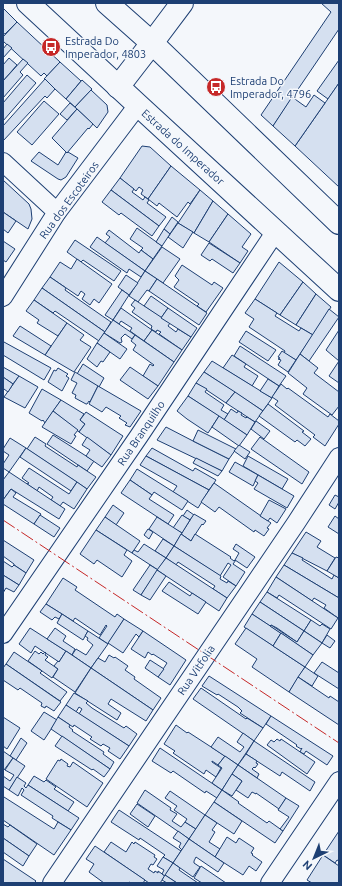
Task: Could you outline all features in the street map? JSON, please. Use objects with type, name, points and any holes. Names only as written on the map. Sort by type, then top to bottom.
[{"type":"main road","name":"Estrada do Imperador","points":[[28,3],[339,290]]},
{"type":"main road","points":[[107,3],[152,43],[339,223]]},
{"type":"main road","points":[[118,87],[182,3]]},
{"type":"street","name":"Rua dos Escoteiros","points":[[3,296],[57,212],[138,105]]},
{"type":"street","points":[[3,162],[57,212]]},
{"type":"street","name":"Rua Branquilho","points":[[3,634],[139,436],[276,231]]},
{"type":"street","name":"Rua Vitfolia","points":[[52,883],[287,536],[339,456]]},
{"type":"street","points":[[270,883],[339,781]]},
{"type":"building","points":[[321,3],[339,3],[339,29],[273,126],[261,115],[331,12]]},
{"type":"building","points":[[3,8],[17,22],[5,34],[3,33]]},
{"type":"building","points":[[17,22],[60,62],[47,76],[44,73],[41,76],[3,41],[3,37]]},
{"type":"building","points":[[7,44],[12,48],[3,58],[3,49]]},
{"type":"building","points":[[9,58],[17,65],[3,81],[3,65]]},
{"type":"building","points":[[23,59],[28,63],[20,72],[23,75],[3,98],[3,81]]},
{"type":"building","points":[[339,60],[339,83],[328,99],[317,91]]},
{"type":"building","points":[[60,62],[81,81],[66,99],[44,79]]},
{"type":"building","points":[[27,75],[36,83],[3,121],[3,103]]},
{"type":"building","points":[[45,79],[55,89],[47,98],[45,96],[3,141],[3,126]]},
{"type":"building","points":[[82,80],[92,89],[75,107],[66,99]]},
{"type":"building","points":[[339,83],[339,187],[295,146]]},
{"type":"building","points":[[91,90],[107,105],[108,112],[97,128],[75,107]]},
{"type":"building","points":[[314,95],[325,103],[295,146],[273,126],[292,97],[306,107]]},
{"type":"building","points":[[44,101],[59,114],[32,145],[17,132]]},
{"type":"building","points":[[70,103],[77,109],[67,120],[60,114]]},
{"type":"building","points":[[77,109],[93,124],[67,153],[52,138]]},
{"type":"building","points":[[142,146],[150,147],[171,166],[148,199],[141,194],[143,190],[139,187],[136,191],[120,178]]},
{"type":"building","points":[[39,152],[58,165],[66,152],[78,158],[66,177],[61,180],[31,161]]},
{"type":"building","points":[[171,166],[200,190],[190,204],[188,202],[177,217],[159,203],[157,206],[148,199]]},
{"type":"building","points":[[120,178],[134,189],[132,192],[143,200],[145,197],[149,200],[147,203],[166,217],[159,226],[111,190]]},
{"type":"building","points":[[3,180],[29,204],[32,219],[28,229],[3,212]]},
{"type":"building","points":[[111,190],[159,226],[152,236],[121,213],[119,215],[102,202]]},
{"type":"building","points":[[200,190],[213,201],[194,233],[178,223]]},
{"type":"building","points":[[213,201],[228,214],[209,242],[194,233]]},
{"type":"building","points":[[3,212],[16,221],[8,233],[3,229]]},
{"type":"building","points":[[228,214],[251,234],[242,247],[248,251],[240,263],[209,242]]},
{"type":"building","points":[[172,217],[178,222],[170,234],[164,229]]},
{"type":"building","points":[[178,223],[193,232],[183,248],[168,237]]},
{"type":"building","points":[[137,228],[162,246],[153,259],[141,250],[143,248],[130,239]]},
{"type":"building","points":[[164,229],[170,234],[162,246],[156,242]]},
{"type":"building","points":[[109,230],[139,253],[141,250],[153,259],[145,271],[105,243],[110,237],[106,234]]},
{"type":"building","points":[[97,237],[145,271],[141,277],[129,269],[127,273],[90,247]]},
{"type":"building","points":[[75,240],[121,271],[114,281],[83,260],[81,262],[67,252]]},
{"type":"building","points":[[3,241],[15,249],[6,262],[3,260]]},
{"type":"building","points":[[209,243],[240,263],[233,273],[212,259],[210,261],[201,255]]},
{"type":"building","points":[[162,247],[180,259],[163,283],[145,271]]},
{"type":"building","points":[[77,259],[112,284],[99,303],[94,299],[90,305],[82,299],[85,294],[81,291],[78,296],[50,277],[60,262],[71,269]]},
{"type":"building","points":[[279,262],[303,282],[280,315],[255,299]]},
{"type":"building","points":[[182,265],[212,285],[214,282],[223,288],[206,312],[197,306],[199,304],[174,287],[179,280],[175,276]]},
{"type":"building","points":[[145,271],[157,279],[149,291],[147,290],[138,302],[129,296]]},
{"type":"building","points":[[126,275],[138,283],[129,295],[118,287]]},
{"type":"building","points":[[50,277],[66,288],[65,290],[111,322],[105,332],[42,288]]},
{"type":"building","points":[[157,279],[207,313],[199,325],[149,291]]},
{"type":"building","points":[[303,282],[316,294],[296,325],[280,315]]},
{"type":"building","points":[[42,288],[105,332],[99,341],[55,311],[53,313],[34,300]]},
{"type":"building","points":[[122,290],[129,295],[113,320],[105,315]]},
{"type":"building","points":[[316,294],[331,307],[313,335],[296,325]]},
{"type":"building","points":[[151,296],[168,308],[161,318],[144,306]]},
{"type":"building","points":[[255,299],[277,313],[275,316],[299,331],[301,328],[313,335],[296,360],[249,327],[254,319],[245,313]]},
{"type":"building","points":[[34,300],[67,323],[58,336],[37,323],[39,320],[26,311]]},
{"type":"building","points":[[135,300],[170,323],[168,326],[176,332],[178,329],[191,337],[182,350],[159,334],[161,332],[157,330],[156,332],[151,329],[152,326],[132,312],[135,308],[131,305]]},
{"type":"building","points":[[121,308],[152,330],[144,341],[130,331],[132,328],[121,321],[119,324],[113,320]]},
{"type":"building","points":[[168,308],[197,328],[191,337],[161,318]]},
{"type":"building","points":[[329,309],[339,317],[309,361],[300,354]]},
{"type":"building","points":[[113,320],[135,335],[132,339],[125,334],[121,338],[122,342],[120,343],[104,333]]},
{"type":"building","points":[[67,323],[84,335],[80,340],[91,347],[74,372],[45,355]]},
{"type":"building","points":[[20,326],[51,346],[45,355],[13,336]]},
{"type":"building","points":[[152,330],[182,350],[174,362],[144,341]]},
{"type":"building","points":[[339,330],[339,361],[326,350]]},
{"type":"building","points":[[246,331],[276,350],[268,361],[239,342]]},
{"type":"building","points":[[104,333],[127,349],[120,359],[97,343]]},
{"type":"building","points":[[135,335],[174,362],[158,386],[143,376],[150,364],[153,366],[154,365],[133,350],[136,345],[131,341]]},
{"type":"building","points":[[4,342],[51,368],[44,380],[3,355]]},
{"type":"building","points":[[97,343],[110,352],[103,362],[101,361],[97,367],[87,359]]},
{"type":"building","points":[[240,346],[286,376],[279,386],[234,356]]},
{"type":"building","points":[[282,351],[296,360],[288,372],[278,365],[281,360],[278,359],[280,358],[278,357]]},
{"type":"building","points":[[300,354],[318,368],[314,373],[339,392],[339,406],[332,415],[303,394],[307,388],[288,373]]},
{"type":"building","points":[[232,355],[246,364],[244,367],[258,376],[252,386],[223,368]]},
{"type":"building","points":[[212,361],[272,398],[263,411],[204,372]]},
{"type":"building","points":[[339,361],[339,383],[329,376]]},
{"type":"building","points":[[83,364],[104,378],[99,387],[77,374]]},
{"type":"building","points":[[3,367],[19,376],[13,384],[3,377]]},
{"type":"building","points":[[130,367],[158,386],[148,399],[120,380]]},
{"type":"building","points":[[58,368],[68,374],[66,376],[69,378],[62,391],[48,382],[54,370],[56,371]]},
{"type":"building","points":[[75,372],[98,386],[90,402],[89,401],[87,404],[75,398],[76,395],[72,393],[77,383],[71,380]]},
{"type":"building","points":[[204,372],[235,392],[226,403],[196,383]]},
{"type":"building","points":[[19,376],[38,387],[25,408],[4,397]]},
{"type":"building","points":[[3,377],[13,384],[8,392],[4,389],[3,391]]},
{"type":"building","points":[[268,379],[279,386],[272,398],[260,391]]},
{"type":"building","points":[[196,383],[207,389],[205,392],[224,405],[221,410],[228,414],[224,420],[188,396]]},
{"type":"building","points":[[281,384],[328,417],[330,414],[339,421],[339,424],[325,446],[313,437],[315,435],[275,405],[278,401],[272,397]]},
{"type":"building","points":[[98,386],[141,411],[130,427],[125,425],[127,423],[119,418],[121,416],[106,407],[102,412],[89,404]]},
{"type":"building","points":[[42,389],[61,400],[45,423],[43,420],[42,421],[29,413]]},
{"type":"building","points":[[235,392],[263,411],[255,422],[226,403]]},
{"type":"building","points":[[188,396],[219,416],[208,433],[177,411]]},
{"type":"building","points":[[61,400],[84,414],[80,420],[85,424],[79,432],[53,411]]},
{"type":"building","points":[[268,404],[304,431],[302,432],[311,439],[305,446],[297,440],[295,442],[259,416]]},
{"type":"building","points":[[231,409],[237,413],[238,411],[242,413],[241,415],[255,422],[247,435],[224,420]]},
{"type":"building","points":[[53,411],[78,430],[74,435],[76,436],[71,444],[42,427]]},
{"type":"building","points":[[86,412],[123,436],[111,455],[79,432],[85,424],[80,420]]},
{"type":"building","points":[[219,416],[247,435],[239,446],[212,427]]},
{"type":"building","points":[[256,421],[270,431],[264,439],[251,429]]},
{"type":"building","points":[[166,427],[229,459],[222,471],[157,440]]},
{"type":"building","points":[[198,430],[236,449],[229,459],[193,441]]},
{"type":"building","points":[[53,435],[94,461],[87,471],[47,444]]},
{"type":"building","points":[[35,437],[46,444],[45,446],[77,467],[78,465],[96,477],[87,489],[27,449]]},
{"type":"building","points":[[87,437],[111,455],[102,467],[86,456],[90,450],[82,445]]},
{"type":"building","points":[[260,437],[309,472],[302,484],[251,449]]},
{"type":"building","points":[[10,438],[26,448],[9,472],[3,468],[3,464],[9,455],[3,451],[3,449]]},
{"type":"building","points":[[239,445],[250,452],[245,459],[234,451]]},
{"type":"building","points":[[26,448],[77,482],[71,491],[20,457]]},
{"type":"building","points":[[152,448],[193,471],[195,468],[216,480],[209,490],[146,456]]},
{"type":"building","points":[[146,456],[209,490],[198,508],[173,492],[177,486],[140,465]]},
{"type":"building","points":[[248,456],[288,479],[282,489],[243,466]]},
{"type":"building","points":[[196,458],[222,471],[218,476],[193,463]]},
{"type":"building","points":[[235,462],[258,475],[253,486],[229,472]]},
{"type":"building","points":[[29,468],[69,494],[77,482],[87,489],[74,509],[63,502],[60,506],[51,500],[53,497],[39,487],[37,491],[27,484],[29,483],[22,478]]},
{"type":"building","points":[[137,469],[188,501],[182,510],[154,492],[152,495],[130,480]]},
{"type":"building","points":[[9,472],[65,509],[59,519],[11,489],[3,500],[3,480]]},
{"type":"building","points":[[258,475],[294,496],[287,508],[254,489],[258,483],[255,481]]},
{"type":"building","points":[[130,480],[152,495],[149,499],[174,515],[168,524],[121,493]]},
{"type":"building","points":[[214,483],[271,523],[264,536],[255,530],[254,532],[219,507],[215,512],[201,502]]},
{"type":"building","points":[[11,489],[16,493],[13,497],[41,514],[34,524],[3,504],[3,500]]},
{"type":"building","points":[[335,495],[339,497],[339,502],[335,509],[329,505]]},
{"type":"building","points":[[269,500],[286,509],[277,523],[270,518],[268,521],[260,516]]},
{"type":"building","points":[[113,505],[124,513],[116,525],[105,517]]},
{"type":"building","points":[[187,510],[194,515],[190,520],[183,516]]},
{"type":"building","points":[[194,514],[206,521],[203,525],[202,524],[191,541],[181,534]]},
{"type":"building","points":[[40,515],[60,528],[54,537],[34,524]]},
{"type":"building","points":[[182,515],[190,520],[182,533],[173,528]]},
{"type":"building","points":[[335,516],[339,519],[339,534],[328,527]]},
{"type":"building","points":[[105,517],[140,541],[132,553],[96,530]]},
{"type":"building","points":[[157,517],[182,533],[174,546],[149,529]]},
{"type":"building","points":[[148,529],[153,532],[149,539],[144,535]]},
{"type":"building","points":[[96,530],[127,550],[124,555],[132,561],[122,577],[97,560],[94,564],[80,554]]},
{"type":"building","points":[[306,532],[321,541],[317,547],[335,558],[327,571],[292,553]]},
{"type":"building","points":[[181,534],[191,541],[195,534],[231,557],[230,558],[234,561],[236,560],[233,564],[245,572],[236,586],[223,577],[231,565],[228,563],[220,576],[174,546]]},
{"type":"building","points":[[163,539],[174,546],[166,558],[155,551]]},
{"type":"building","points":[[3,540],[34,560],[26,573],[3,556]]},
{"type":"building","points":[[144,544],[166,558],[158,570],[132,553],[134,550],[138,552]]},
{"type":"building","points":[[236,544],[255,557],[247,568],[235,560],[239,553],[233,549]]},
{"type":"building","points":[[174,546],[221,576],[220,579],[227,583],[228,581],[236,586],[227,598],[213,589],[215,586],[178,562],[176,565],[166,558]]},
{"type":"building","points":[[292,553],[303,558],[302,560],[332,579],[334,575],[339,578],[339,598],[284,565]]},
{"type":"building","points":[[336,557],[339,558],[339,578],[327,571]]},
{"type":"building","points":[[166,558],[227,598],[219,611],[157,570]]},
{"type":"building","points":[[3,561],[12,567],[14,565],[26,573],[19,585],[3,575]]},
{"type":"building","points":[[150,565],[158,570],[141,595],[133,590]]},
{"type":"building","points":[[284,565],[339,598],[339,617],[338,618],[324,608],[326,605],[314,598],[312,601],[276,577]]},
{"type":"building","points":[[157,570],[166,576],[150,600],[141,595]]},
{"type":"building","points":[[3,575],[19,585],[14,592],[6,588],[3,593]]},
{"type":"building","points":[[276,577],[338,618],[331,629],[279,595],[277,598],[267,592]]},
{"type":"building","points":[[63,578],[77,587],[75,590],[115,617],[117,614],[124,619],[108,644],[99,638],[107,626],[106,625],[100,635],[75,618],[73,621],[46,604]]},
{"type":"building","points":[[169,582],[190,596],[192,593],[206,602],[198,614],[162,591]]},
{"type":"building","points":[[267,592],[311,620],[304,631],[260,602]]},
{"type":"building","points":[[260,602],[304,631],[297,642],[277,628],[271,625],[270,626],[252,614]]},
{"type":"building","points":[[46,604],[62,614],[59,619],[55,617],[52,620],[40,612]]},
{"type":"building","points":[[62,614],[88,631],[83,640],[57,623]]},
{"type":"building","points":[[252,614],[281,633],[273,646],[244,627]]},
{"type":"building","points":[[124,619],[143,631],[139,637],[136,634],[123,653],[108,643]]},
{"type":"building","points":[[311,620],[320,626],[322,624],[330,629],[322,643],[304,631]]},
{"type":"building","points":[[271,625],[297,642],[304,631],[322,643],[313,655],[270,626]]},
{"type":"building","points":[[30,628],[66,651],[59,662],[35,646],[31,653],[19,644]]},
{"type":"building","points":[[55,628],[66,636],[63,641],[75,649],[72,655],[47,639]]},
{"type":"building","points":[[246,628],[305,667],[289,692],[252,667],[257,659],[235,644]]},
{"type":"building","points":[[88,631],[108,644],[91,668],[72,655],[76,649],[86,655],[93,645],[85,636]]},
{"type":"building","points":[[143,631],[186,660],[170,685],[158,677],[167,663],[148,652],[145,658],[131,649]]},
{"type":"building","points":[[281,633],[313,655],[305,667],[273,646]]},
{"type":"building","points":[[327,635],[335,641],[330,648],[322,643]]},
{"type":"building","points":[[35,651],[39,654],[41,652],[43,654],[45,652],[45,655],[48,657],[45,660],[58,669],[52,678],[28,661]]},
{"type":"building","points":[[66,651],[91,668],[75,692],[53,677],[58,669],[54,666],[58,661],[59,662]]},
{"type":"building","points":[[14,652],[42,671],[40,673],[67,692],[60,701],[6,664]]},
{"type":"building","points":[[109,655],[114,658],[115,657],[128,666],[125,670],[135,677],[134,679],[161,698],[153,710],[91,668],[98,658],[105,662]]},
{"type":"building","points":[[150,660],[164,669],[158,677],[145,668]]},
{"type":"building","points":[[322,662],[339,673],[339,689],[314,673]]},
{"type":"building","points":[[6,664],[61,702],[54,711],[46,706],[45,708],[41,706],[42,703],[20,688],[18,690],[3,680],[3,668]]},
{"type":"building","points":[[305,667],[318,676],[312,686],[298,677]]},
{"type":"building","points":[[91,668],[153,710],[146,721],[111,699],[108,704],[121,713],[117,720],[75,693]]},
{"type":"building","points":[[209,676],[271,716],[263,728],[240,713],[242,711],[238,707],[202,686]]},
{"type":"building","points":[[298,677],[329,698],[330,696],[339,702],[339,725],[289,692]]},
{"type":"building","points":[[201,688],[246,719],[247,718],[263,728],[254,741],[193,699]]},
{"type":"building","points":[[74,693],[88,701],[86,703],[92,708],[124,728],[126,726],[137,734],[129,746],[79,714],[82,709],[79,707],[76,712],[66,705]]},
{"type":"building","points":[[66,705],[129,746],[120,759],[108,751],[110,748],[103,744],[101,746],[90,739],[92,737],[74,725],[73,727],[58,717]]},
{"type":"building","points":[[44,712],[57,720],[44,740],[31,731]]},
{"type":"building","points":[[271,716],[333,756],[327,765],[306,751],[304,754],[300,752],[302,748],[301,749],[296,746],[297,745],[266,724]]},
{"type":"building","points":[[3,717],[20,728],[7,749],[3,746]]},
{"type":"building","points":[[58,717],[70,725],[69,727],[73,730],[72,731],[104,752],[103,754],[114,762],[110,769],[51,729]]},
{"type":"building","points":[[176,725],[225,756],[218,765],[212,761],[221,768],[216,777],[206,770],[204,774],[173,753],[175,751],[164,744]]},
{"type":"building","points":[[243,733],[254,741],[238,765],[211,747],[218,737],[240,752],[244,747],[237,742]]},
{"type":"building","points":[[62,736],[110,769],[104,777],[55,746]]},
{"type":"building","points":[[21,738],[27,743],[16,760],[10,756]]},
{"type":"building","points":[[277,739],[280,741],[281,739],[315,762],[307,774],[267,745],[271,740],[274,742]]},
{"type":"building","points":[[254,741],[315,782],[310,791],[282,772],[280,776],[246,754]]},
{"type":"building","points":[[160,748],[222,790],[217,798],[206,791],[205,793],[173,771],[171,773],[152,761]]},
{"type":"building","points":[[3,751],[13,758],[4,770],[3,769]]},
{"type":"building","points":[[246,754],[257,761],[256,763],[258,764],[252,769],[259,774],[257,778],[238,765]]},
{"type":"building","points":[[225,756],[238,765],[222,790],[212,783],[222,768],[218,765]]},
{"type":"building","points":[[13,758],[25,766],[9,790],[3,786],[3,776],[10,781],[14,775],[5,770]]},
{"type":"building","points":[[61,759],[68,764],[67,766],[70,767],[73,762],[103,783],[87,807],[46,779],[58,760],[60,761]]},
{"type":"building","points":[[238,765],[286,798],[279,809],[256,793],[252,792],[248,798],[236,790],[242,781],[232,774]]},
{"type":"building","points":[[232,774],[242,781],[232,796],[222,790]]},
{"type":"building","points":[[34,776],[44,782],[46,780],[56,787],[54,789],[74,802],[68,811],[28,785]]},
{"type":"building","points":[[17,777],[26,783],[24,786],[26,788],[28,785],[79,818],[71,830],[21,795],[24,790],[22,788],[18,796],[9,790]]},
{"type":"building","points":[[145,790],[177,814],[172,821],[181,827],[185,822],[196,829],[189,839],[137,803]]},
{"type":"building","points":[[222,790],[267,823],[269,821],[283,831],[275,843],[214,802]]},
{"type":"building","points":[[170,791],[205,815],[196,829],[185,822],[187,819],[174,810],[177,806],[165,798]]},
{"type":"building","points":[[4,797],[54,829],[58,822],[71,830],[54,855],[3,820]]},
{"type":"building","points":[[286,798],[299,806],[283,831],[280,829],[289,817],[278,810]]},
{"type":"building","points":[[214,802],[242,821],[234,834],[205,815]]},
{"type":"building","points":[[137,804],[155,816],[148,827],[130,814]]},
{"type":"building","points":[[119,810],[181,851],[173,863],[163,857],[165,855],[140,838],[139,840],[111,822]]},
{"type":"building","points":[[205,815],[217,823],[212,830],[215,832],[209,842],[220,849],[215,857],[189,839]]},
{"type":"building","points":[[3,824],[8,827],[10,825],[37,844],[29,856],[3,838]]},
{"type":"building","points":[[178,831],[189,839],[182,850],[179,847],[181,843],[173,838]]},
{"type":"building","points":[[339,831],[339,861],[337,860],[335,863],[323,855]]},
{"type":"building","points":[[227,837],[236,843],[239,838],[254,848],[251,853],[253,854],[252,855],[262,862],[256,871],[249,866],[243,875],[215,857]]},
{"type":"building","points":[[3,838],[29,856],[23,866],[3,852]]},
{"type":"building","points":[[189,839],[224,863],[218,872],[196,857],[194,863],[200,867],[193,877],[173,863]]},
{"type":"building","points":[[111,842],[126,852],[132,842],[134,844],[135,842],[155,855],[154,857],[157,859],[148,869],[154,873],[155,871],[158,873],[158,871],[165,876],[160,883],[149,883],[104,852]]},
{"type":"building","points":[[95,846],[145,880],[143,883],[104,883],[89,872],[94,864],[86,859]]},
{"type":"building","points":[[323,855],[339,866],[339,883],[312,883],[307,880]]},
{"type":"building","points":[[163,857],[173,863],[165,876],[162,874],[164,870],[157,866]]},
{"type":"building","points":[[3,859],[36,881],[34,883],[3,883]]},
{"type":"building","points":[[173,863],[180,868],[179,870],[198,883],[177,883],[165,875]]},
{"type":"building","points":[[201,866],[226,883],[202,883],[194,878]]},
{"type":"building","points":[[165,875],[177,883],[167,883],[162,880]]},
{"type":"power","points":[[3,520],[339,743]]},
{"type":"place","name":"Estrada Do Imperador, 4803","points":[[51,47]]},
{"type":"place","name":"Estrada Do Imperador, 4796","points":[[216,87]]}]
